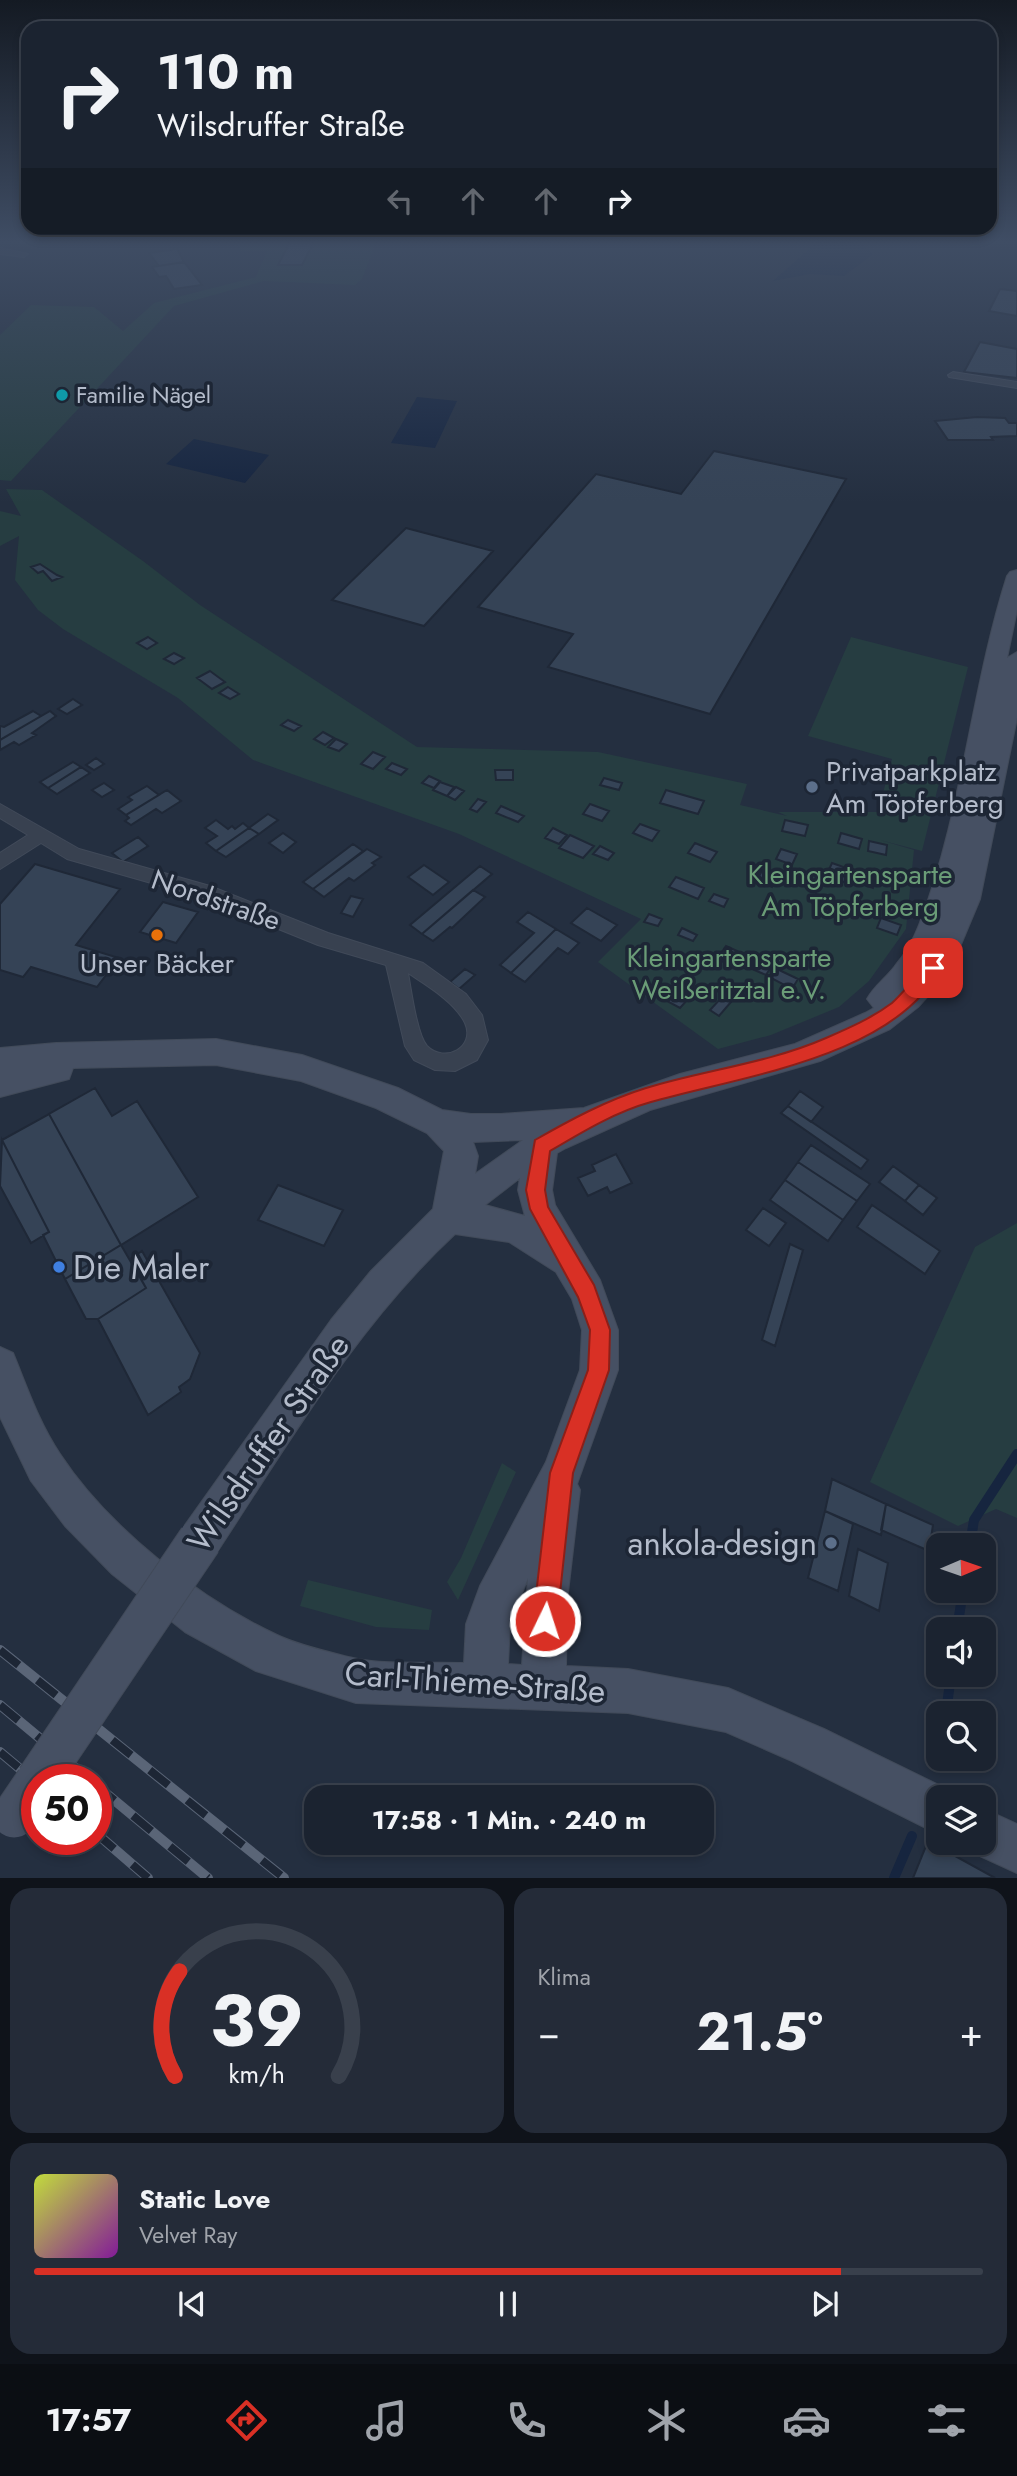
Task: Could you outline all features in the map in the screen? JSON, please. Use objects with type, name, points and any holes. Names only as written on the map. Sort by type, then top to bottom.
[{"type":"main road","name":"Wilsdruffer Straße","points":[[858,1029],[906,973],[932,928],[955,852],[1004,619],[1017,576]]},
{"type":"main road","name":"Wilsdruffer Straße","points":[[49,1764],[200,1540],[362,1309],[449,1217],[481,1188],[541,1146],[589,1119],[646,1095],[787,1060],[829,1044],[880,1021],[922,984],[955,936],[971,887],[1017,659]]},
{"type":"main road","name":"Wilsdruffer Straße","points":[[0,1061],[56,1055],[216,1052],[302,1068],[387,1098],[438,1123],[471,1128],[502,1128],[589,1119]]},
{"type":"main road","name":"Wilsdruffer Straße","points":[[0,1084],[123,1054]]},
{"type":"main road","points":[[438,1123],[452,1135],[462,1156],[449,1217],[499,1222],[522,1229],[571,1264]]},
{"type":"main road","points":[[485,1686],[488,1624],[501,1586],[562,1473],[599,1370],[600,1330],[586,1292],[539,1209],[535,1190],[541,1146]]},
{"type":"main road","name":"Carl-Thieme-Straße","points":[[0,1366],[9,1394],[45,1467],[79,1512],[127,1559],[200,1617],[271,1656],[356,1681],[640,1693],[729,1710],[787,1735],[926,1804]]},
{"type":"main road","points":[[543,1689],[546,1601],[562,1473]]},
{"type":"main road","points":[[996,1839],[1017,1849]]},
{"type":"street","points":[[953,375],[1017,388]]},
{"type":"street","name":"Nordstraße","points":[[0,810],[39,836],[73,854],[203,891],[325,940],[395,961],[416,968],[459,1000],[475,1021],[478,1040],[470,1054],[455,1062],[435,1061],[421,1054],[415,1046],[395,961]]},
{"type":"street","points":[[0,862],[39,836]]},
{"type":"green space","points":[[8,328],[119,328],[123,331],[127,328],[154,328],[11,481],[0,480],[0,335]]},
{"type":"green space","points":[[6,489],[42,490],[200,605],[417,747],[598,752],[747,784],[740,805],[787,816],[778,812],[878,812],[892,759],[808,736],[851,637],[968,667],[922,851],[880,840],[914,850],[906,929],[869,981],[839,1007],[771,1035],[718,1049],[598,962],[641,919],[459,834],[253,760],[178,698],[63,629],[38,610],[15,580],[19,536],[0,546],[0,511],[21,516]]},
{"type":"green space","points":[[1017,1223],[1017,1518],[996,1509],[958,1526],[870,1482],[975,1247]]},
{"type":"green space","points":[[502,1463],[516,1472],[458,1600],[447,1582],[461,1558]]},
{"type":"green space","points":[[308,1580],[432,1610],[429,1630],[376,1627],[300,1606]]},
{"type":"water","points":[[417,397],[457,401],[435,448],[391,443]]},
{"type":"water","points":[[194,439],[269,455],[245,483],[166,464]]},
{"type":"building","points":[[980,342],[1017,349],[1017,378],[964,372]]},
{"type":"building","points":[[977,417],[1005,418],[1009,423],[1017,423],[1017,436],[991,437],[993,440],[948,440],[935,421]]},
{"type":"building","points":[[714,451],[846,479],[710,714],[548,667],[573,634],[478,607],[596,474],[681,494]]},
{"type":"building","points":[[406,528],[493,551],[424,626],[332,600]]},
{"type":"building","points":[[40,564],[62,577],[52,581],[43,571],[38,573],[31,567]]},
{"type":"building","points":[[148,637],[157,643],[147,649],[137,643]]},
{"type":"building","points":[[174,653],[184,658],[174,664],[164,659]]},
{"type":"building","points":[[210,671],[225,682],[212,689],[197,678]]},
{"type":"building","points":[[228,687],[239,694],[230,699],[219,693]]},
{"type":"building","points":[[73,699],[82,705],[67,714],[58,709]]},
{"type":"building","points":[[33,711],[41,716],[0,740],[0,726],[4,727]]},
{"type":"building","points":[[50,711],[56,716],[32,733],[36,735],[19,745],[14,742],[0,750],[0,740]]},
{"type":"building","points":[[288,720],[301,726],[294,731],[281,725]]},
{"type":"building","points":[[323,732],[334,738],[325,745],[314,739]]},
{"type":"building","points":[[336,739],[347,744],[339,751],[328,747]]},
{"type":"building","points":[[373,752],[385,757],[373,769],[361,764]]},
{"type":"building","points":[[96,758],[104,764],[94,770],[86,765]]},
{"type":"building","points":[[73,762],[81,767],[48,788],[40,782]]},
{"type":"building","points":[[392,763],[407,769],[401,775],[386,769]]},
{"type":"building","points":[[81,767],[90,773],[57,794],[48,788]]},
{"type":"building","points":[[495,770],[513,770],[513,780],[496,780]]},
{"type":"building","points":[[429,776],[440,781],[434,788],[422,783]]},
{"type":"building","points":[[604,778],[622,783],[619,790],[600,785]]},
{"type":"building","points":[[440,782],[454,787],[447,796],[433,790]]},
{"type":"building","points":[[104,783],[114,790],[102,797],[92,790]]},
{"type":"building","points":[[147,786],[159,795],[126,815],[118,809],[132,800],[128,797]]},
{"type":"building","points":[[456,787],[464,791],[455,800],[447,796]]},
{"type":"building","points":[[167,790],[181,801],[162,813],[156,809],[131,825],[125,821],[129,818],[126,815]]},
{"type":"building","points":[[666,790],[704,801],[698,814],[660,803]]},
{"type":"building","points":[[478,799],[486,802],[477,812],[470,809]]},
{"type":"building","points":[[590,804],[609,811],[602,821],[583,814]]},
{"type":"building","points":[[501,806],[524,816],[518,822],[496,813]]},
{"type":"building","points":[[268,814],[278,820],[259,834],[249,828]]},
{"type":"building","points":[[216,820],[228,829],[232,826],[235,829],[243,823],[249,828],[216,851],[206,843],[217,836],[205,828]]},
{"type":"building","points":[[785,820],[808,825],[805,836],[782,831]]},
{"type":"building","points":[[640,824],[659,831],[652,841],[633,833]]},
{"type":"building","points":[[249,828],[259,834],[226,857],[216,851]]},
{"type":"building","points":[[553,828],[567,835],[559,844],[545,838]]},
{"type":"building","points":[[283,833],[296,842],[283,853],[269,843]]},
{"type":"building","points":[[841,833],[862,839],[859,849],[838,843]]},
{"type":"building","points":[[570,835],[594,846],[583,858],[559,848]]},
{"type":"building","points":[[138,837],[148,846],[123,862],[112,853]]},
{"type":"building","points":[[869,841],[887,845],[886,855],[868,851]]},
{"type":"building","points":[[695,843],[717,852],[710,862],[688,853]]},
{"type":"building","points":[[353,844],[363,851],[313,889],[303,882]]},
{"type":"building","points":[[600,846],[614,853],[608,860],[593,854]]},
{"type":"building","points":[[367,849],[381,857],[354,881],[349,878],[324,897],[313,889]]},
{"type":"building","points":[[781,849],[797,854],[792,865],[776,859]]},
{"type":"building","points":[[832,863],[852,870],[847,883],[826,876]]},
{"type":"building","points":[[35,864],[120,889],[76,945],[119,958],[97,987],[31,967],[23,977],[0,970],[0,904]]},
{"type":"building","points":[[424,865],[449,882],[433,895],[408,877]]},
{"type":"building","points":[[480,866],[492,874],[422,934],[410,925]]},
{"type":"building","points":[[762,871],[777,876],[772,887],[756,881]]},
{"type":"building","points":[[863,872],[877,876],[873,888],[858,883]]},
{"type":"building","points":[[676,877],[704,888],[698,899],[669,887]]},
{"type":"building","points":[[473,890],[485,897],[452,928],[433,941],[422,934]]},
{"type":"building","points":[[714,894],[728,899],[724,907],[709,901]]},
{"type":"building","points":[[816,894],[836,901],[832,911],[812,903]]},
{"type":"building","points":[[351,896],[363,899],[353,917],[341,913]]},
{"type":"building","points":[[163,902],[198,912],[176,943],[140,932]]},
{"type":"building","points":[[587,908],[617,925],[601,941],[571,923]]},
{"type":"building","points":[[528,912],[556,929],[511,973],[500,965],[534,933],[517,922]]},
{"type":"building","points":[[649,914],[662,919],[658,926],[644,922]]},
{"type":"building","points":[[881,918],[901,925],[897,935],[877,928]]},
{"type":"building","points":[[682,928],[697,935],[693,941],[678,935]]},
{"type":"building","points":[[556,929],[579,943],[568,954],[558,948],[525,982],[511,973]]},
{"type":"building","points":[[726,946],[737,951],[728,964],[717,959]]},
{"type":"building","points":[[757,961],[771,967],[766,975],[752,969]]},
{"type":"building","points":[[465,969],[475,975],[459,989],[450,982]]},
{"type":"building","points":[[777,969],[798,979],[792,989],[771,978]]},
{"type":"building","points":[[674,989],[689,998],[680,1008],[665,1000]]},
{"type":"building","points":[[722,997],[731,1002],[719,1016],[710,1010]]},
{"type":"building","points":[[95,1088],[112,1116],[137,1101],[198,1197],[121,1245],[49,1114]]},
{"type":"building","points":[[800,1091],[823,1107],[811,1122],[788,1106]]},
{"type":"building","points":[[788,1106],[868,1160],[861,1169],[781,1113]]},
{"type":"building","points":[[49,1114],[121,1245],[65,1279],[43,1235],[49,1232],[2,1140]]},
{"type":"building","points":[[2,1140],[49,1232],[31,1243],[0,1186]]},
{"type":"building","points":[[811,1145],[870,1184],[857,1201],[798,1162]]},
{"type":"building","points":[[616,1154],[632,1183],[610,1193],[607,1187],[588,1196],[578,1178],[595,1171],[592,1165]]},
{"type":"building","points":[[798,1162],[857,1201],[843,1220],[785,1180]]},
{"type":"building","points":[[893,1166],[919,1185],[905,1201],[879,1182]]},
{"type":"building","points":[[785,1180],[843,1220],[828,1241],[770,1200]]},
{"type":"building","points":[[278,1185],[343,1210],[324,1246],[258,1220]]},
{"type":"building","points":[[919,1185],[937,1198],[923,1215],[905,1201]]},
{"type":"building","points":[[872,1205],[940,1251],[925,1274],[857,1227]]},
{"type":"building","points":[[763,1208],[786,1223],[769,1246],[746,1230]]},
{"type":"building","points":[[790,1244],[803,1250],[775,1346],[762,1340]]},
{"type":"building","points":[[121,1245],[146,1288],[98,1319],[86,1319],[65,1279]]},
{"type":"building","points":[[142,1251],[200,1353],[190,1379],[179,1387],[181,1392],[148,1415],[98,1319],[146,1288],[130,1259]]},
{"type":"building","points":[[832,1479],[886,1504],[881,1535],[825,1511]]},
{"type":"building","points":[[886,1504],[933,1525],[932,1533],[926,1533],[926,1550],[881,1530]]},
{"type":"building","points":[[825,1511],[853,1524],[838,1591],[808,1578]]},
{"type":"building","points":[[858,1549],[888,1563],[879,1611],[849,1596]]},
{"type":"building","points":[[926,1846],[926,1855],[953,1855],[995,1878],[913,1878]]},
{"type":"waterway","points":[[972,1533],[974,1520],[1017,1454]]},
{"type":"waterway","points":[[959,1617],[961,1603]]},
{"type":"waterway","points":[[948,1701],[949,1687]]},
{"type":"waterway","points":[[894,1878],[912,1836]]},
{"type":"railway","points":[[0,1650],[284,1878]]},
{"type":"railway","points":[[0,1705],[71,1764]]},
{"type":"railway","points":[[0,1752],[21,1770]]},
{"type":"railway","points":[[112,1798],[208,1878]]},
{"type":"railway","points":[[112,1847],[148,1878]]},
{"type":"place","name":"Familie Nägel","points":[[62,395]]},
{"type":"place","name":"Privatparkplatz Am Töpferberg","points":[[812,787]]},
{"type":"place","name":"Unser Bäcker","points":[[157,935]]},
{"type":"place","name":"Die Maler","points":[[59,1267]]},
{"type":"place","name":"ankola-design","points":[[831,1543]]},
{"type":"route","points":[[545,1621],[562,1473],[599,1370],[600,1330],[586,1292],[539,1209],[535,1190],[541,1146],[589,1119],[646,1095],[787,1060],[880,1021],[899,1007],[922,984],[933,968]]},
{"type":"park label","name":"Kleingartensparte Am Töpferberg","points":[[850,890]]},
{"type":"park label","name":"Kleingartensparte Weißeritztal e.V.","points":[[729,973]]}]
